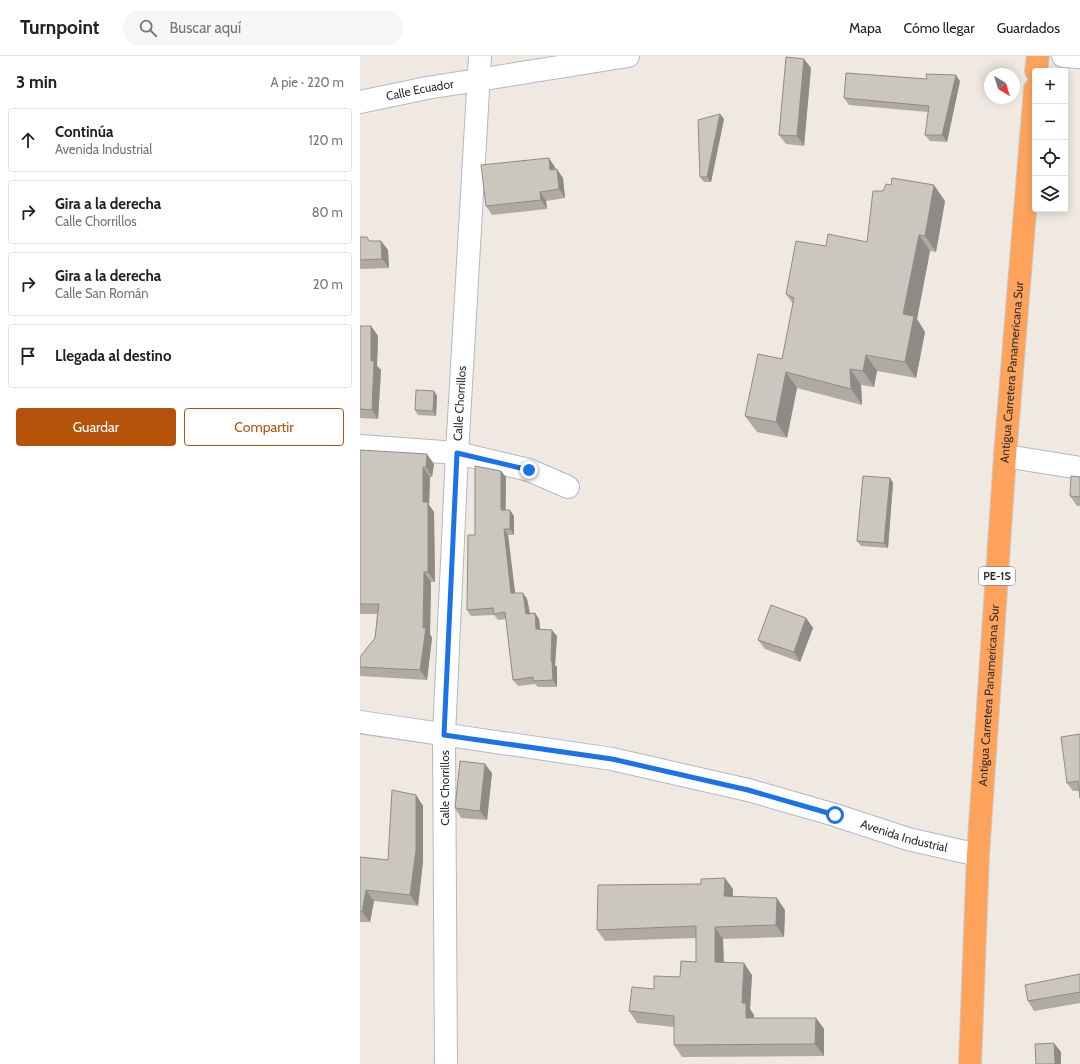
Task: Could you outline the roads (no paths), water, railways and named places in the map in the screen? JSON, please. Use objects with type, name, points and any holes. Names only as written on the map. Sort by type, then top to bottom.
[{"type":"highway","points":[[1036,68],[1038,56]]},
{"type":"highway","name":"Antigua Carretera Panamericana Sur","points":[[970,1064],[978,856],[1005,456],[1034,104]]},
{"type":"street","name":"Calle Chorrillos","points":[[446,1064],[444,735],[457,453],[480,80],[480,56]]},
{"type":"street","name":"Calle Ecuador","points":[[360,102],[427,88],[628,56]]},
{"type":"street","points":[[1063,56],[1080,57]]},
{"type":"street","points":[[360,446],[457,453],[529,470],[568,487]]},
{"type":"street","points":[[1005,456],[1080,468]]},
{"type":"street","name":"Avenida Industrial","points":[[360,722],[612,759],[748,790],[835,815],[908,839],[978,856]]}]
